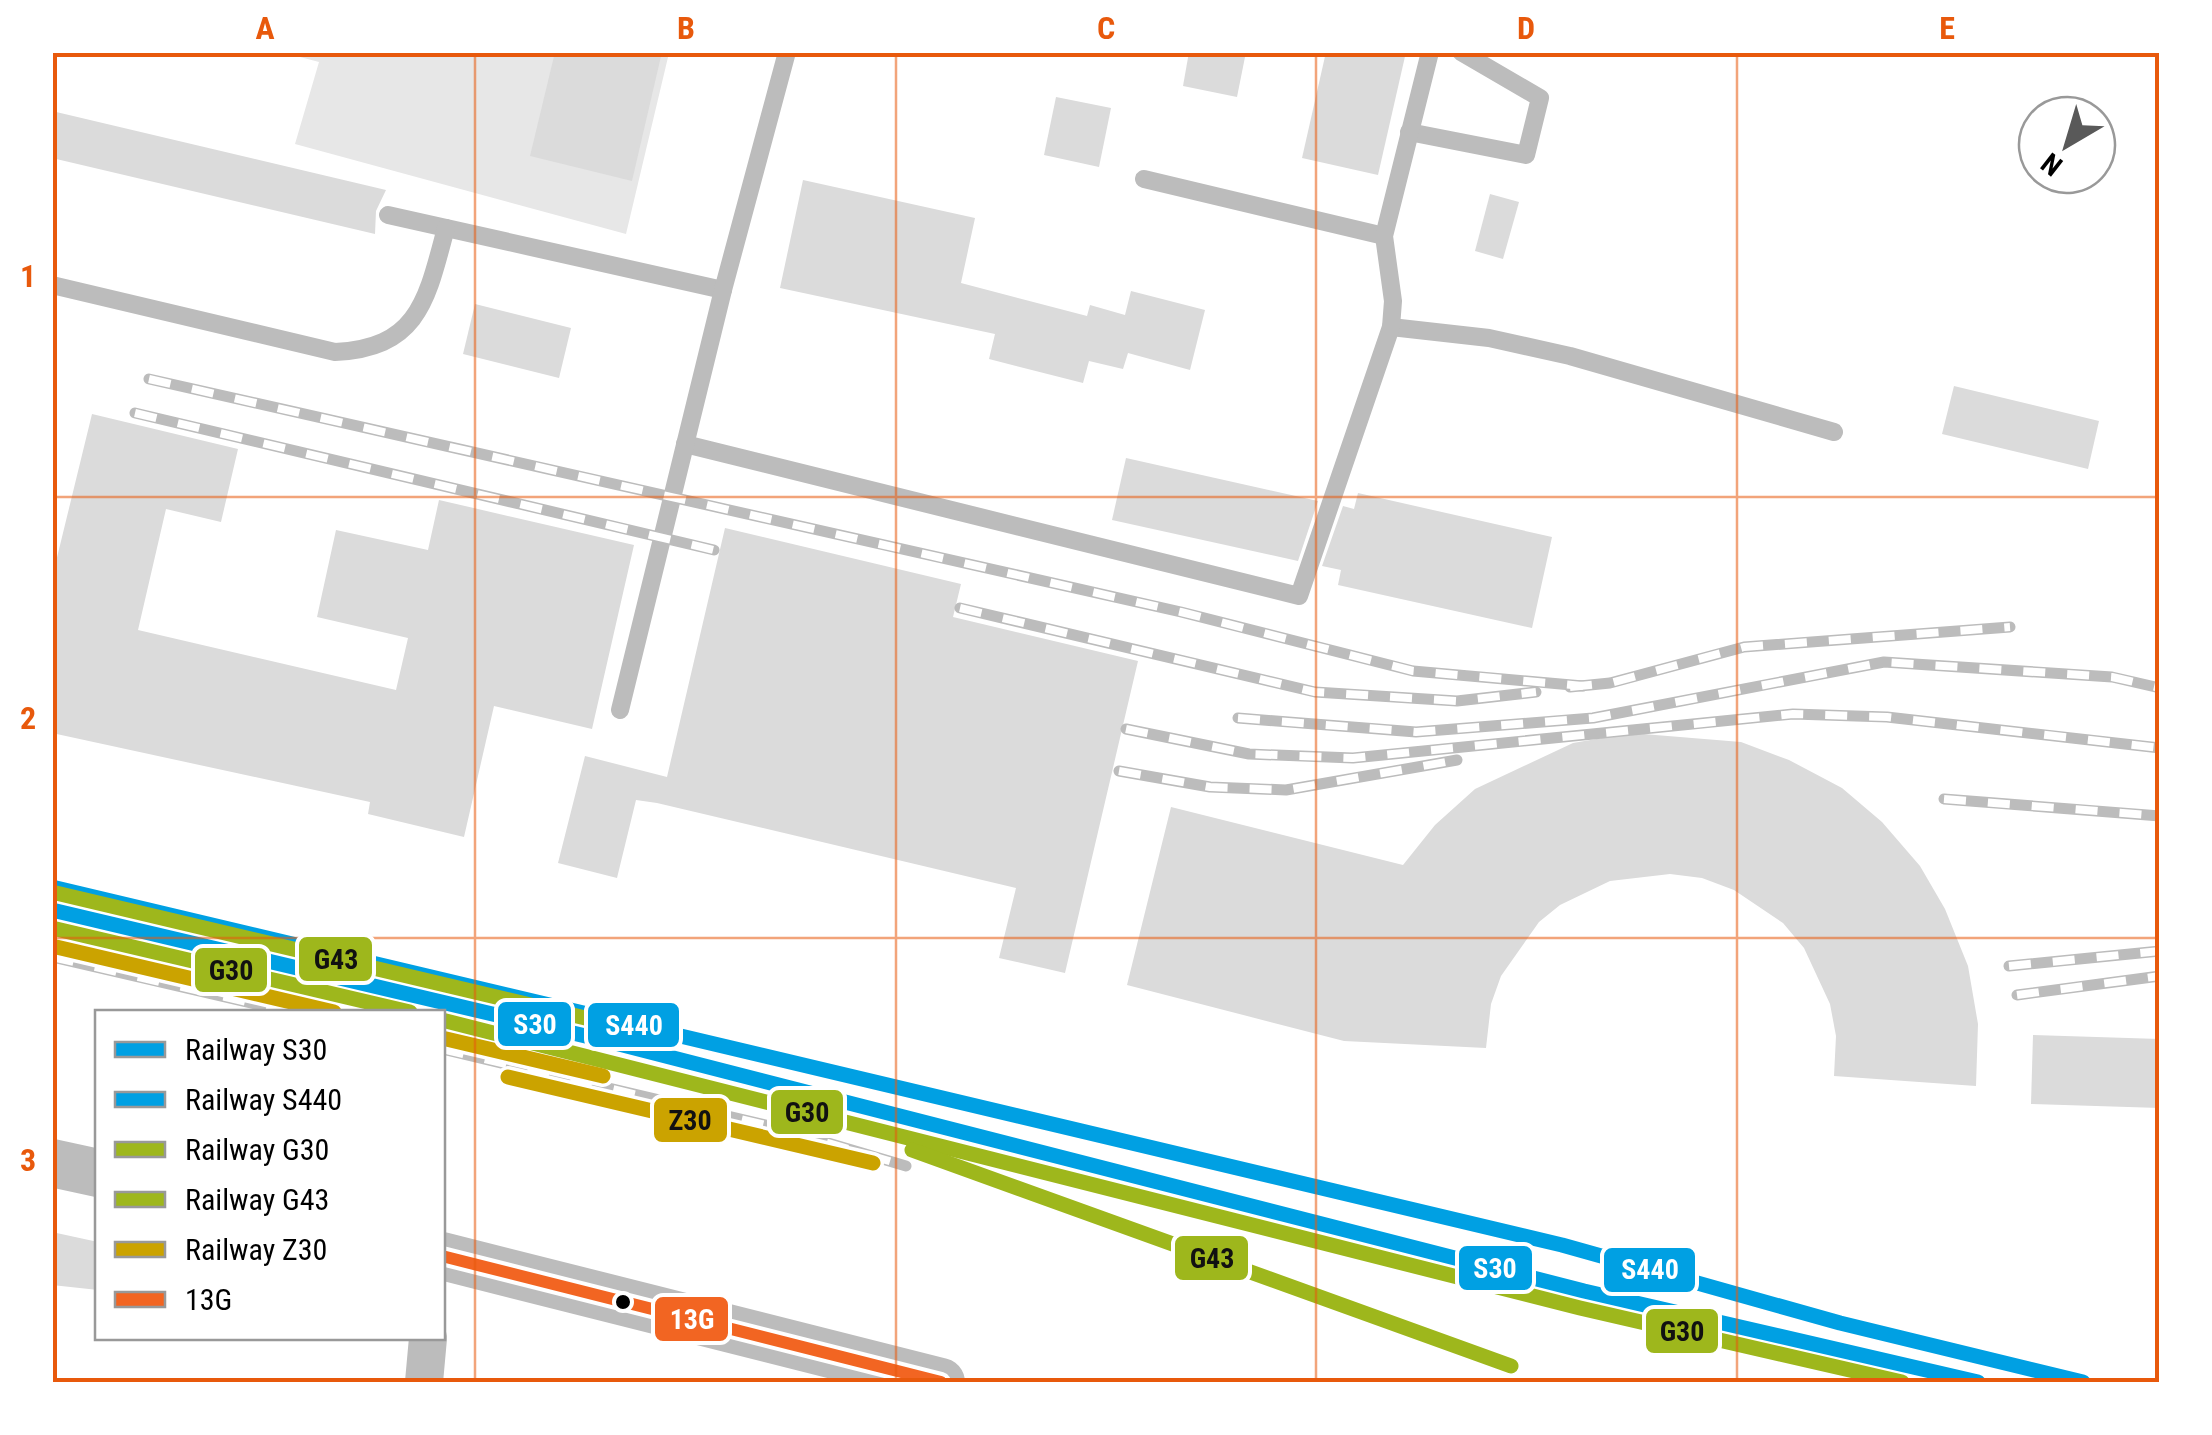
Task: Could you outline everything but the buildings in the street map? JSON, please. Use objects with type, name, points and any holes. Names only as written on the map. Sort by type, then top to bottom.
[{"type":"street","points":[[52,1163],[95,1172]]},
{"type":"street","points":[[445,1257],[924,1381]]},
{"type":"street","points":[[424,1382],[428,1340]]},
{"type":"lane","points":[[620,710],[723,290],[787,52]]},
{"type":"lane","points":[[684,444],[1299,596],[1391,327],[1393,301],[1384,236],[1430,52]]},
{"type":"lane","points":[[1409,132],[1526,156],[1540,98],[1461,52]]},
{"type":"lane","points":[[1144,179],[1384,236]]},
{"type":"lane","points":[[388,215],[723,290]]},
{"type":"lane","points":[[52,285],[335,352],[367,351],[397,337],[416,315],[428,293],[446,228]]},
{"type":"lane","points":[[1391,327],[1489,338],[1570,356],[1834,432]]},
{"type":"shaded area","points":[[285,53],[669,53],[626,234],[295,144],[319,62]]},
{"type":"railway","points":[[149,379],[1181,612],[1413,671],[1583,686]]},
{"type":"railway","points":[[135,413],[714,550]]},
{"type":"railway","points":[[960,608],[1315,692],[1457,701],[1536,692]]},
{"type":"railway","points":[[1570,687],[1610,683],[1744,647],[2010,627]]},
{"type":"railway","points":[[1238,718],[1416,732],[1593,718],[1884,662],[2112,677],[2160,688]]},
{"type":"railway","points":[[1126,729],[1249,754],[1353,758],[1793,714],[1887,717],[2160,748]]},
{"type":"railway","points":[[1119,771],[1210,787],[1286,790],[1457,760]]},
{"type":"railway","points":[[1944,799],[2160,816]]},
{"type":"railway","points":[[2009,966],[2160,951]]},
{"type":"railway","points":[[52,957],[281,1010]]},
{"type":"railway","points":[[2017,995],[2160,976]]},
{"type":"railway","points":[[445,1050],[774,1127],[906,1166]]},
{"type":"rail line","name":"S440","points":[[52,887],[1562,1245],[1840,1323],[2083,1382]]},
{"type":"rail line","name":"G43","points":[[56,893],[615,1025]]},
{"type":"rail line","name":"S30","points":[[52,910],[611,1042],[1584,1291],[1978,1382]]},
{"type":"rail line","name":"G30","points":[[52,928],[401,1010]]},
{"type":"rail line","name":"Z30","points":[[52,946],[325,1010]]},
{"type":"rail line","name":"G30","points":[[445,1021],[1580,1308],[1902,1382]]},
{"type":"rail line","name":"Z30","points":[[445,1039],[603,1076]]},
{"type":"rail line","name":"Z30","points":[[508,1077],[873,1163]]},
{"type":"rail line","name":"G43","points":[[912,1150],[1511,1366]]},
{"type":"transit line","name":"13G","points":[[445,1257],[941,1382]]}]
